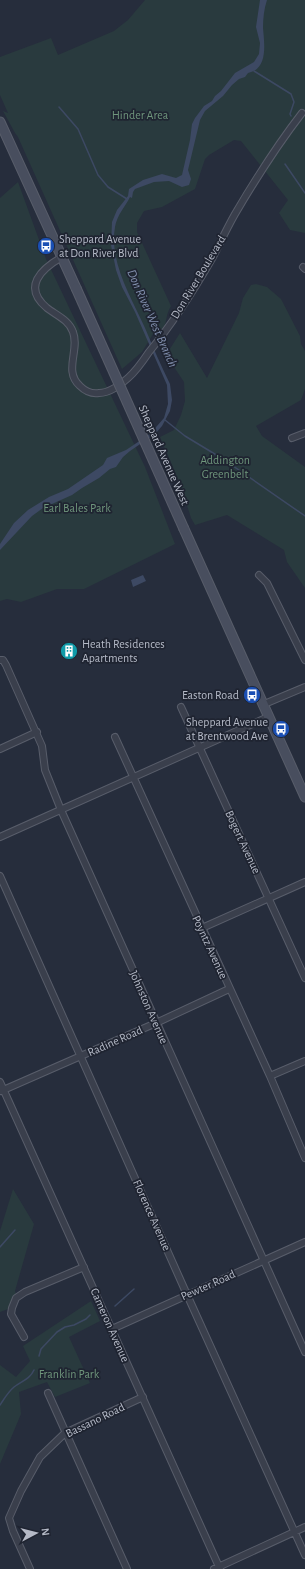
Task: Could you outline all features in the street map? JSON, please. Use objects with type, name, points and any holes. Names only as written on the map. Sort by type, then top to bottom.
[{"type":"main road","name":"Sheppard Avenue West","points":[[0,122],[76,288],[262,705],[304,794]]},
{"type":"street","name":"Don River Boulevard","points":[[62,257],[52,262],[39,274],[35,283],[37,294],[47,308],[66,321],[73,332],[75,342],[72,372],[77,383],[90,393],[100,394],[111,391],[128,378],[160,338],[208,263],[263,169],[302,113]]},
{"type":"street","points":[[292,438],[305,433]]},
{"type":"street","points":[[259,574],[268,583],[305,660]]},
{"type":"street","name":"Johnston Avenue","points":[[2,660],[37,732],[42,746],[45,770],[61,810],[305,1352]]},
{"type":"street","points":[[262,705],[305,686]]},
{"type":"street","name":"Bogert Avenue","points":[[182,707],[199,748],[305,978]]},
{"type":"street","points":[[0,837],[268,717]]},
{"type":"street","points":[[0,748],[37,732]]},
{"type":"street","name":"Poyntz Avenue","points":[[115,737],[270,1076],[305,1158]]},
{"type":"street","name":"Florence Avenue","points":[[0,876],[187,1295],[305,1554]]},
{"type":"street","points":[[202,928],[305,882]]},
{"type":"street","name":"Radine Road","points":[[2,1091],[229,989]]},
{"type":"street","points":[[270,1076],[305,1061]]},
{"type":"street","name":"Cameron Avenue","points":[[0,1082],[2,1091],[84,1266],[218,1568]]},
{"type":"street","name":"Pewter Road","points":[[112,1329],[305,1242]]},
{"type":"street","points":[[24,1337],[11,1314],[16,1298],[25,1292],[84,1266]]},
{"type":"street","points":[[48,1393],[125,1569]]},
{"type":"street","name":"Bassano Road","points":[[30,1569],[13,1531],[9,1518],[21,1491],[40,1457],[65,1433],[143,1397]]},
{"type":"street","points":[[218,1568],[305,1527]]},
{"type":"green space","name":"Hinder Area","points":[[145,0],[305,0],[305,233],[290,230],[279,213],[288,200],[241,141],[234,140],[209,155],[205,159],[195,189],[162,207],[144,211],[137,223],[137,232],[171,306],[164,328],[153,334],[142,352],[122,369],[18,137],[3,111],[8,113],[0,95],[0,57],[51,38],[58,55],[114,31],[128,20]]},
{"type":"green space","name":"Earl Bales Park","points":[[18,182],[46,259],[145,467],[175,544],[84,589],[57,589],[21,602],[7,599],[0,601],[0,198]]},
{"type":"green space","name":"Addington Greenbelt","points":[[256,284],[267,287],[281,299],[300,336],[301,344],[305,351],[305,389],[301,400],[256,426],[262,436],[305,467],[305,588],[287,562],[284,550],[227,515],[195,525],[191,518],[181,486],[160,437],[174,430],[181,415],[185,401],[184,382],[166,355],[180,333],[207,378],[239,313],[243,298],[251,285]]},
{"type":"green space","points":[[13,1189],[34,1224],[15,1291],[16,1294],[8,1309],[0,1312],[0,1231]]},
{"type":"green space","name":"Franklin Park","points":[[91,1301],[100,1321],[69,1337],[90,1383],[55,1397],[47,1382],[19,1392],[21,1414],[0,1464],[0,1365],[16,1377],[30,1361],[23,1346]]},
{"type":"water","points":[[260,0],[267,0],[263,17],[264,54],[262,61],[255,70],[239,79],[223,96],[205,111],[200,120],[188,170],[191,179],[189,185],[182,187],[169,181],[154,182],[135,189],[132,198],[130,197],[119,215],[115,227],[115,253],[118,266],[122,279],[170,384],[172,400],[170,411],[162,426],[155,434],[130,451],[123,457],[116,467],[110,469],[99,478],[72,495],[43,508],[32,516],[0,550],[0,544],[14,523],[28,510],[49,497],[68,489],[103,465],[107,458],[126,450],[150,434],[164,418],[168,404],[167,385],[135,312],[122,287],[116,270],[111,245],[112,222],[117,210],[128,196],[129,189],[143,180],[162,174],[176,178],[182,175],[192,124],[195,118],[204,106],[212,101],[221,91],[235,73],[254,62],[259,54],[260,43],[256,27]]},
{"type":"water","points":[[143,575],[146,581],[133,587],[131,580]]},
{"type":"waterway","points":[[254,71],[291,94],[294,102],[290,114],[291,116]]},
{"type":"waterway","points":[[59,107],[78,129],[98,175],[108,187],[127,199]]},
{"type":"waterway","points":[[285,164],[305,193]]},
{"type":"waterway","points":[[165,420],[185,436],[223,459],[305,516]]},
{"type":"waterway","points":[[0,1247],[15,1230]]},
{"type":"waterway","points":[[115,1306],[134,1289]]},
{"type":"waterway","points":[[39,1356],[41,1349],[57,1332],[65,1327],[74,1325],[86,1319],[90,1315]]},
{"type":"waterway","points":[[0,1405],[12,1389],[28,1378],[34,1370]]},
{"type":"place","name":"Sheppard Avenue at Don River Blvd","points":[[46,246]]},
{"type":"place","name":"Heath Residences Apartments","points":[[69,651]]},
{"type":"place","name":"Easton Road","points":[[252,695]]},
{"type":"place","name":"Sheppard Avenue at Brentwood Ave","points":[[281,729]]},
{"type":"water label","name":"Don River West Branch","points":[[153,318]]}]
